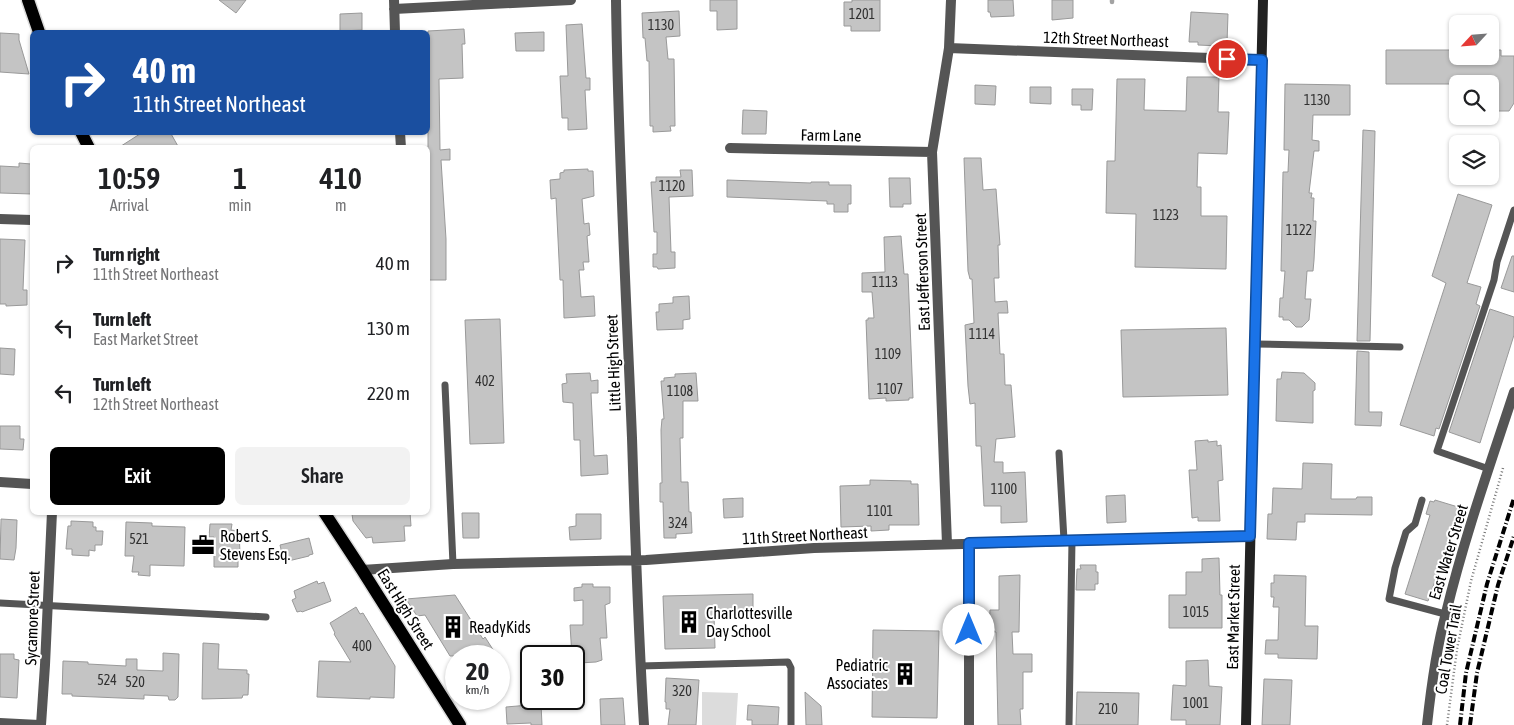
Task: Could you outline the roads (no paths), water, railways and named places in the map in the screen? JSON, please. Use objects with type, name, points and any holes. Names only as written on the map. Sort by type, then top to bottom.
[{"type":"main road","points":[[28,0],[38,30]]},
{"type":"main road","name":"East Market Street","points":[[1246,725],[1263,0]]},
{"type":"main road","name":"East High Street","points":[[326,515],[460,725]]},
{"type":"street","points":[[395,30],[394,5],[571,0]]},
{"type":"street","name":"Little High Street","points":[[616,0],[620,165],[632,439],[635,560],[644,725]]},
{"type":"street","name":"East Jefferson Street","points":[[947,544],[932,152],[949,48],[951,0]]},
{"type":"street","name":"12th Street Northeast","points":[[949,48],[1262,60]]},
{"type":"street","name":"Farm Lane","points":[[730,148],[932,152]]},
{"type":"street","points":[[0,219],[30,220]]},
{"type":"street","name":"East Water Street","points":[[1427,725],[1430,693],[1445,614],[1514,392]]},
{"type":"street","points":[[0,482],[30,484]]},
{"type":"street","name":"Sycamore Street","points":[[40,725],[52,515]]},
{"type":"street","name":"11th Street Northeast","points":[[362,570],[453,564],[635,560],[814,548],[1250,536]]},
{"type":"street","points":[[969,543],[969,725]]},
{"type":"street","points":[[0,723],[40,725]]},
{"type":"lane","points":[[1489,470],[1437,451],[1494,280],[1497,262],[1514,210]]},
{"type":"lane","points":[[1255,344],[1400,347]]},
{"type":"lane","points":[[444,385],[453,564]]},
{"type":"lane","points":[[1059,454],[1068,540],[1069,725]]},
{"type":"lane","points":[[1422,500],[1414,524],[1406,532],[1395,568],[1389,599],[1445,614]]},
{"type":"lane","points":[[0,603],[266,617]]},
{"type":"lane","points":[[640,666],[788,662],[791,668],[791,725]]},
{"type":"railway","points":[[1460,725],[1466,673],[1487,584],[1514,498]]},
{"type":"railway","points":[[1470,725],[1477,673],[1498,585],[1514,536]]},
{"type":"place","name":"Robert S. Stevens Esq.","points":[[203,545]]},
{"type":"place","name":"Charlottesville Day School","points":[[689,622]]},
{"type":"place","name":"ReadyKids","points":[[453,627]]},
{"type":"place","name":"Pediatric Associates","points":[[905,674]]}]
